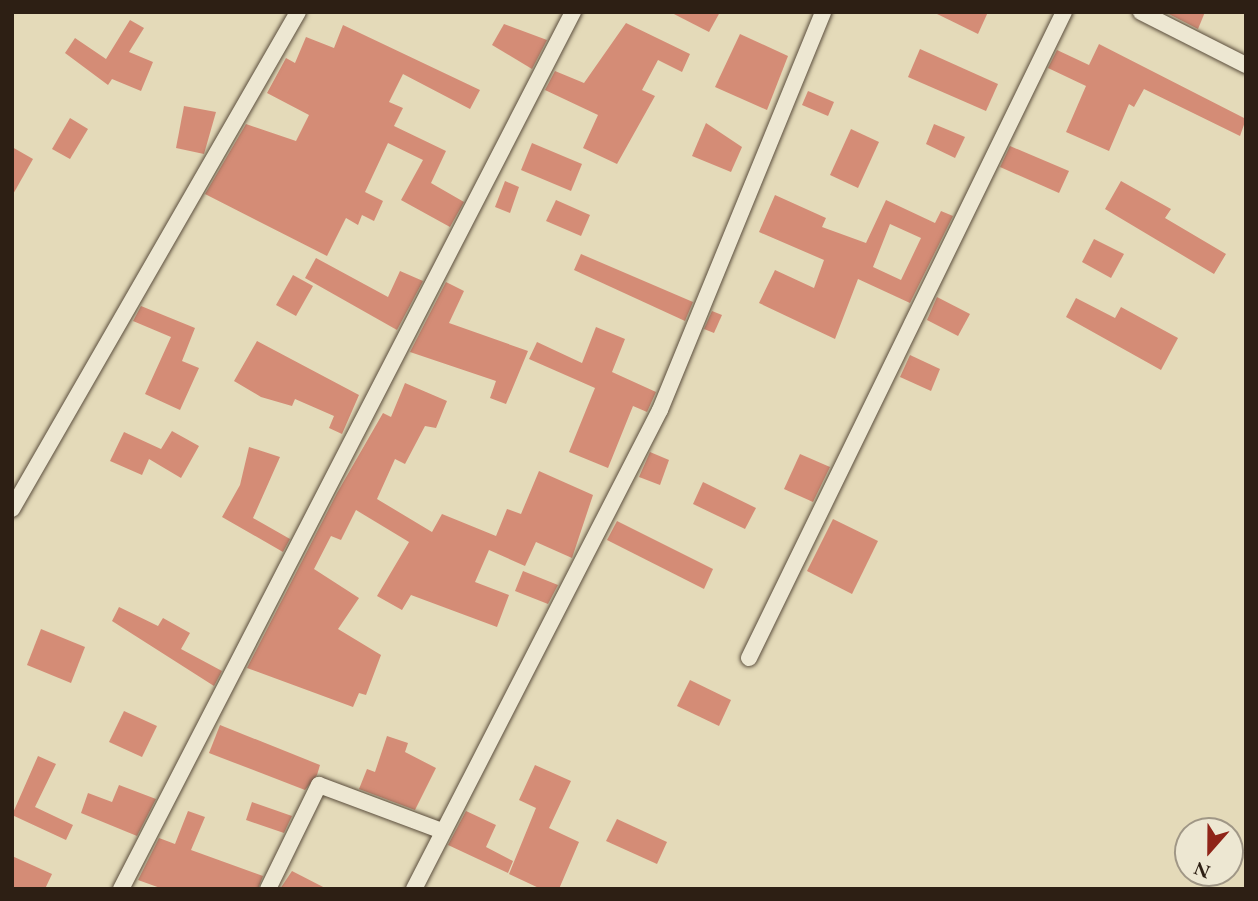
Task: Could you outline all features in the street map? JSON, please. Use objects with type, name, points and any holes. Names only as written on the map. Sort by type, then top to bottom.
[{"type":"street","points":[[12,509],[298,12]]},
{"type":"street","points":[[121,889],[573,12]]},
{"type":"street","points":[[414,889],[660,410],[823,12]]},
{"type":"street","points":[[749,658],[1064,12]]},
{"type":"street","points":[[1141,12],[1246,65]]},
{"type":"street","points":[[268,889],[319,785],[442,831]]},
{"type":"building","points":[[670,12],[720,12],[709,32]]},
{"type":"building","points":[[933,12],[988,12],[978,34]]},
{"type":"building","points":[[1165,12],[1205,12],[1198,29]]},
{"type":"building","points":[[130,20],[144,28],[129,52],[153,62],[141,91],[112,79],[108,85],[65,53],[75,38],[106,59]]},
{"type":"building","points":[[626,23],[690,54],[682,72],[658,60],[642,90],[655,96],[617,164],[583,148],[598,115],[545,90],[555,71],[584,83]]},
{"type":"building","points":[[504,24],[547,40],[532,69],[492,45]]},
{"type":"building","points":[[343,25],[480,90],[470,109],[403,74],[389,102],[403,108],[394,126],[446,151],[431,183],[464,202],[450,227],[401,200],[423,160],[388,143],[365,192],[383,201],[374,221],[362,215],[358,225],[346,218],[327,256],[205,194],[246,124],[296,141],[309,115],[267,93],[286,58],[295,63],[306,37],[334,48]]},
{"type":"building","points":[[740,34],[788,56],[767,110],[715,87]]},
{"type":"building","points":[[1099,44],[1246,119],[1240,136],[1144,89],[1134,107],[1129,104],[1109,151],[1066,132],[1086,86],[1048,68],[1057,50],[1089,65]]},
{"type":"building","points":[[920,49],[998,84],[986,111],[908,77]]},
{"type":"building","points":[[808,91],[834,102],[828,116],[802,105]]},
{"type":"building","points":[[184,106],[216,112],[204,154],[176,148]]},
{"type":"building","points":[[70,118],[88,129],[70,159],[52,149]]},
{"type":"building","points":[[706,123],[742,147],[731,172],[692,156]]},
{"type":"building","points":[[934,124],[965,137],[955,158],[926,144]]},
{"type":"building","points":[[851,129],[879,142],[858,188],[830,175]]},
{"type":"building","points":[[532,143],[582,164],[571,191],[521,170]]},
{"type":"building","points":[[1010,146],[1069,171],[1059,193],[1000,167]]},
{"type":"building","points":[[12,147],[33,159],[12,196]]},
{"type":"building","points":[[505,181],[519,187],[510,213],[495,207]]},
{"type":"building","points":[[1121,181],[1171,209],[1165,218],[1226,254],[1214,274],[1105,209]]},
{"type":"building","points":[[775,195],[826,218],[822,227],[866,243],[886,200],[935,223],[941,211],[953,216],[910,303],[858,279],[835,339],[759,303],[775,270],[814,288],[824,260],[759,232]],"holes":[[[890,224],[921,238],[901,280],[873,267]]]},
{"type":"building","points":[[556,200],[590,215],[581,236],[546,221]]},
{"type":"building","points":[[1094,239],[1124,254],[1111,278],[1082,262]]},
{"type":"building","points":[[581,254],[693,302],[685,321],[574,270]]},
{"type":"building","points":[[316,258],[388,297],[400,271],[423,281],[397,330],[305,278]]},
{"type":"building","points":[[293,275],[313,286],[296,316],[276,305]]},
{"type":"building","points":[[446,282],[464,291],[449,323],[528,351],[506,404],[490,398],[496,381],[410,352]]},
{"type":"building","points":[[937,297],[970,314],[958,336],[927,320]]},
{"type":"building","points":[[1076,298],[1115,318],[1121,307],[1178,338],[1161,370],[1066,317]]},
{"type":"building","points":[[141,306],[195,328],[182,361],[199,368],[180,410],[145,394],[171,337],[133,321]]},
{"type":"building","points":[[712,311],[722,315],[714,333],[704,329]]},
{"type":"building","points":[[596,327],[625,339],[612,372],[656,392],[647,412],[633,406],[608,468],[569,452],[595,388],[529,359],[537,342],[582,363]]},
{"type":"building","points":[[257,341],[359,395],[342,434],[329,428],[334,416],[295,399],[292,406],[261,397],[234,381]]},
{"type":"building","points":[[910,355],[940,369],[931,391],[900,377]]},
{"type":"building","points":[[405,383],[447,401],[436,428],[425,426],[405,464],[395,459],[377,499],[432,532],[442,514],[496,536],[507,509],[521,514],[539,471],[593,495],[572,558],[536,542],[525,566],[489,550],[475,582],[509,595],[497,627],[411,595],[402,610],[377,596],[409,542],[356,510],[341,540],[331,536],[314,569],[359,598],[338,629],[381,655],[366,695],[359,693],[353,707],[247,668],[337,493],[383,413],[391,417]]},
{"type":"building","points":[[172,431],[199,446],[181,478],[149,459],[142,475],[110,461],[124,432],[161,449]]},
{"type":"building","points":[[249,447],[280,457],[253,518],[290,539],[283,552],[222,517],[240,485]]},
{"type":"building","points":[[650,452],[669,460],[660,485],[639,477]]},
{"type":"building","points":[[800,454],[830,467],[813,502],[784,489]]},
{"type":"building","points":[[703,482],[756,508],[745,529],[693,504]]},
{"type":"building","points":[[833,519],[878,541],[852,594],[807,571]]},
{"type":"building","points":[[617,521],[713,569],[704,589],[607,540]]},
{"type":"building","points":[[523,571],[558,585],[548,604],[515,591]]},
{"type":"building","points":[[119,607],[158,626],[163,618],[190,633],[181,649],[222,671],[214,686],[112,621]]},
{"type":"building","points":[[41,629],[85,647],[71,683],[27,665]]},
{"type":"building","points":[[690,680],[731,700],[719,726],[677,706]]},
{"type":"building","points":[[124,711],[157,726],[142,757],[109,742]]},
{"type":"building","points":[[220,725],[320,765],[317,775],[305,790],[209,753]]},
{"type":"building","points":[[387,736],[408,743],[405,752],[436,768],[415,810],[359,789],[367,769],[375,772]]},
{"type":"building","points":[[38,756],[56,764],[35,807],[73,825],[66,840],[12,815]]},
{"type":"building","points":[[535,765],[571,781],[549,828],[579,842],[559,889],[541,889],[509,874],[536,808],[519,800]]},
{"type":"building","points":[[119,785],[156,799],[137,836],[81,813],[88,793],[112,802]]},
{"type":"building","points":[[252,802],[292,816],[284,833],[246,820]]},
{"type":"building","points":[[188,811],[205,817],[191,850],[263,876],[258,889],[163,889],[138,880],[159,838],[175,844]]},
{"type":"building","points":[[466,811],[496,825],[486,847],[513,861],[508,873],[448,845]]},
{"type":"building","points":[[617,819],[667,842],[657,864],[606,841]]},
{"type":"building","points":[[12,856],[52,874],[45,889],[12,889]]},
{"type":"building","points":[[292,871],[327,889],[280,889]]}]
